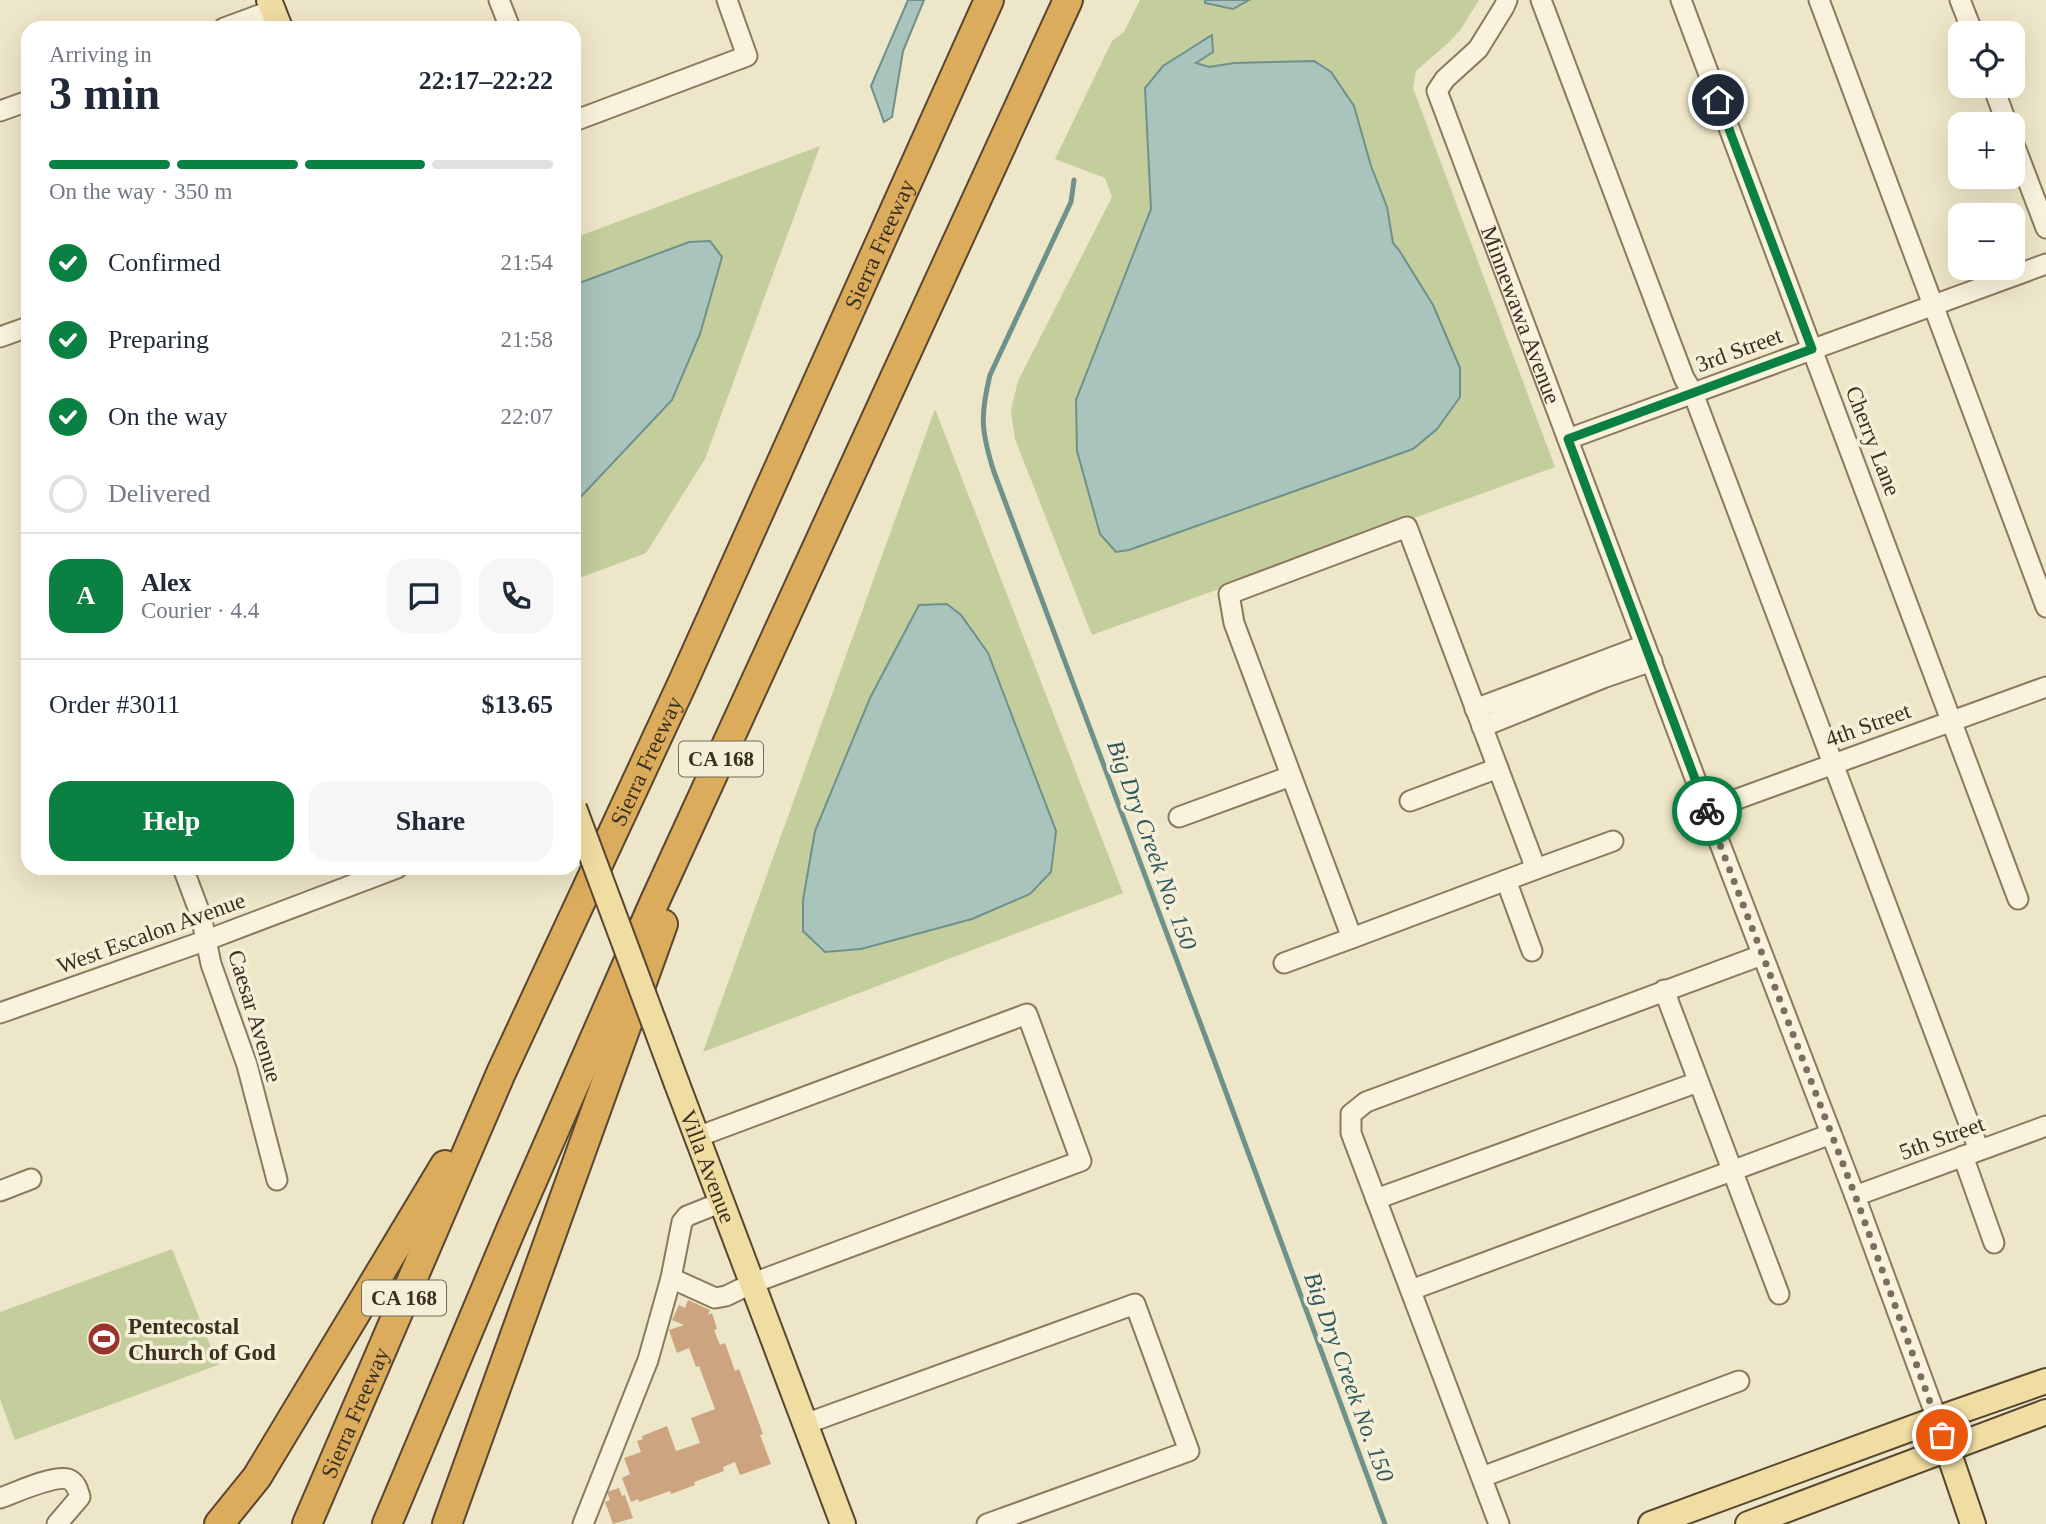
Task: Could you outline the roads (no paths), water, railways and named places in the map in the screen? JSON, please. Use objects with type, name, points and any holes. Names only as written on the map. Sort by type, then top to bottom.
[{"type":"highway","name":"Sierra Freeway","points":[[307,1524],[501,1073],[688,671],[989,0]]},
{"type":"highway","name":"CA 168","points":[[387,1524],[528,1190],[648,916],[1068,0]]},
{"type":"highway","points":[[447,1524],[734,729]]},
{"type":"highway","points":[[219,1524],[257,1477],[501,1073]]},
{"type":"main road","name":"Villa Avenue","points":[[581,827],[843,1524]]},
{"type":"main road","points":[[1651,1524],[2046,1381]]},
{"type":"main road","points":[[1748,1524],[1793,1516],[1948,1450],[2046,1412]]},
{"type":"main road","name":"Minnewawa Avenue","points":[[1937,1419],[1973,1524]]},
{"type":"main road","points":[[1702,1524],[1776,1495],[1827,1459]]},
{"type":"street","points":[[499,0],[507,21]]},
{"type":"street","points":[[581,118],[747,56],[727,0]]},
{"type":"street","name":"Minnewawa Avenue","points":[[1507,0],[1478,49],[1437,91],[1855,1195],[1937,1419]]},
{"type":"street","points":[[1541,0],[1833,764],[1971,1153],[1994,1243]]},
{"type":"street","name":"Cherry Lane","points":[[1681,0],[2018,899]]},
{"type":"street","points":[[1819,0],[2046,607]]},
{"type":"street","points":[[1961,0],[1969,21]]},
{"type":"street","points":[[247,21],[274,13]]},
{"type":"street","points":[[0,111],[21,104]]},
{"type":"street","points":[[2025,173],[2046,228]]},
{"type":"street","name":"3rd Street","points":[[1568,439],[2046,264]]},
{"type":"street","points":[[0,337],[21,330]]},
{"type":"street","points":[[1352,938],[1234,623],[1228,594],[1407,527],[1536,869]]},
{"type":"street","points":[[1478,718],[1649,653]]},
{"type":"street","name":"4th Street","points":[[1707,810],[2046,687]]},
{"type":"street","points":[[1410,801],[1498,768]]},
{"type":"street","points":[[1179,817],[1291,776]]},
{"type":"street","points":[[1284,963],[1613,841]]},
{"type":"street","name":"Caesar Avenue","points":[[186,875],[201,916],[211,964],[247,1065],[277,1180]]},
{"type":"street","name":"West Escalon Avenue","points":[[0,1013],[378,875]]},
{"type":"street","points":[[1506,880],[1532,951]]},
{"type":"street","points":[[1499,1524],[1351,1133],[1351,1114],[1366,1102],[1762,955]]},
{"type":"street","points":[[1664,990],[1779,1294]]},
{"type":"street","points":[[671,1278],[715,1298],[726,1296],[753,1283],[1081,1161],[1027,1014],[697,1137]]},
{"type":"street","points":[[1376,1199],[1698,1082]]},
{"type":"street","name":"5th Street","points":[[1855,1195],[2046,1126]]},
{"type":"street","points":[[1411,1290],[1831,1134]]},
{"type":"street","points":[[0,1191],[31,1179]]},
{"type":"street","points":[[583,1524],[648,1360],[671,1278],[682,1222],[687,1216],[722,1202]]},
{"type":"street","points":[[805,1424],[1135,1304],[1189,1451],[987,1524]]},
{"type":"street","points":[[1482,1477],[1739,1381]]},
{"type":"street","points":[[0,1498],[54,1480],[68,1479],[76,1485],[80,1497],[57,1524]]},
{"type":"water","points":[[908,0],[924,0],[903,51],[892,117],[884,122],[871,86]]},
{"type":"water","points":[[1205,0],[1249,0],[1233,9],[1205,3]]},
{"type":"water","points":[[1212,35],[1213,52],[1196,63],[1209,67],[1234,63],[1314,61],[1331,72],[1354,106],[1371,166],[1387,207],[1393,243],[1433,305],[1460,368],[1460,397],[1437,429],[1413,449],[1129,550],[1116,552],[1100,534],[1077,451],[1076,400],[1151,209],[1145,88],[1163,66]]},
{"type":"water","points":[[710,241],[722,257],[700,334],[672,400],[581,497],[581,282],[689,242]]},
{"type":"water","points":[[947,604],[961,615],[988,653],[1056,831],[1051,872],[1030,894],[972,919],[861,949],[825,952],[803,931],[803,900],[815,831],[870,698],[919,605]]},
{"type":"waterway","name":"Big Dry Creek No. 150","points":[[1074,180],[1071,202],[990,375],[983,413],[986,445],[1385,1524]]},
{"type":"place","name":"Pentecostal Church of God","points":[[104,1339]]}]
